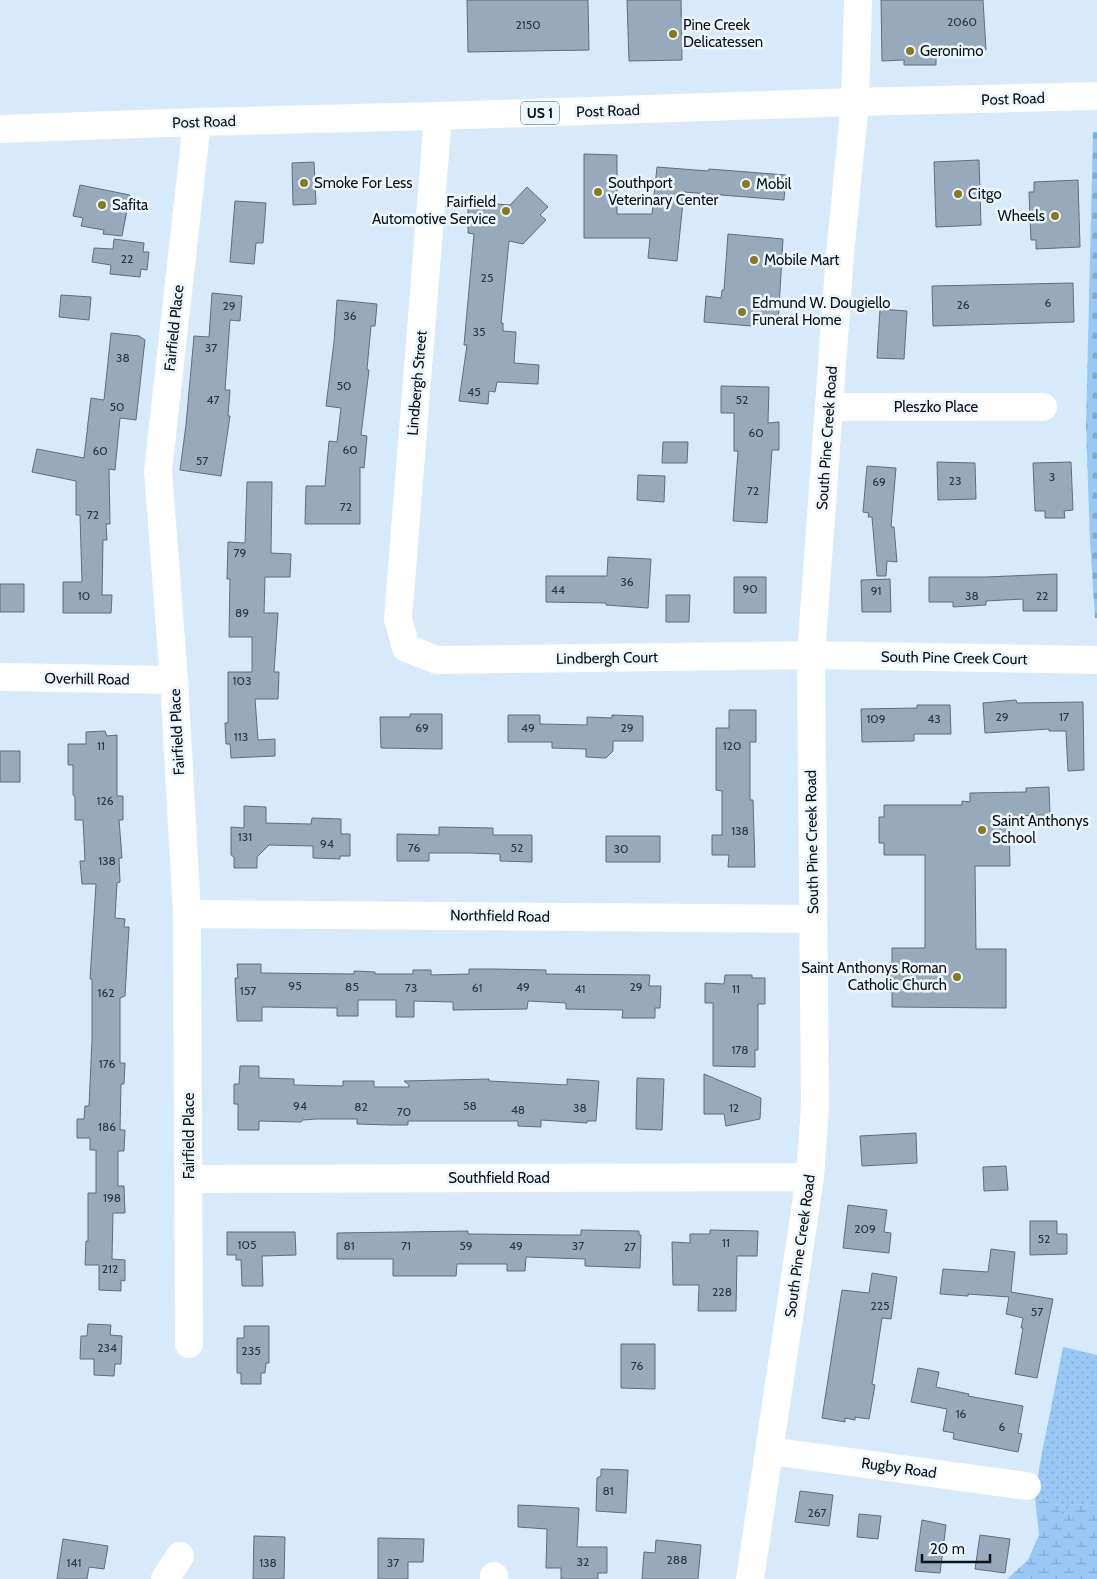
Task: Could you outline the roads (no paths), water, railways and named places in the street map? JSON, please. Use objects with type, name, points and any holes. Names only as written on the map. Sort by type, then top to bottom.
[{"type":"street","name":"South Pine Creek Road","points":[[750,1579],[810,1177],[815,1106],[811,656],[840,254],[855,102],[858,0]]},
{"type":"street","name":"Post Road","points":[[0,129],[1097,96]]},
{"type":"street","name":"Lindbergh Street","points":[[406,648],[398,619],[438,116]]},
{"type":"street","name":"Fairfield Place","points":[[189,1344],[187,914],[174,680],[158,471],[197,122]]},
{"type":"street","name":"Pleszko Place","points":[[829,407],[1043,407]]},
{"type":"street","name":"Lindbergh Court","points":[[406,648],[437,660],[811,656]]},
{"type":"street","name":"South Pine Creek Court","points":[[811,656],[1097,660]]},
{"type":"street","name":"Overhill Road","points":[[0,677],[174,680]]},
{"type":"street","name":"Northfield Road","points":[[187,914],[812,919]]},
{"type":"street","name":"Southfield Road","points":[[189,1179],[810,1177]]},
{"type":"street","name":"Rugby Road","points":[[770,1451],[1027,1486]]},
{"type":"street","points":[[165,1579],[180,1556]]},
{"type":"place","name":"Pine Creek Delicatessen","points":[[673,34]]},
{"type":"place","name":"Geronimo","points":[[910,51]]},
{"type":"place","name":"Smoke For Less","points":[[304,183]]},
{"type":"place","name":"Mobil","points":[[746,184]]},
{"type":"place","name":"Southport Veterinary Center","points":[[598,192]]},
{"type":"place","name":"Citgo","points":[[958,194]]},
{"type":"place","name":"Safita","points":[[102,205]]},
{"type":"place","name":"Fairfield Automotive Service","points":[[506,211]]},
{"type":"place","name":"Wheels","points":[[1055,216]]},
{"type":"place","name":"Mobile Mart","points":[[754,260]]},
{"type":"place","name":"Edmund W. Dougiello Funeral Home","points":[[742,312]]},
{"type":"place","name":"Saint Anthonys School","points":[[982,830]]},
{"type":"place","name":"Saint Anthonys Roman Catholic Church","points":[[957,977]]}]
